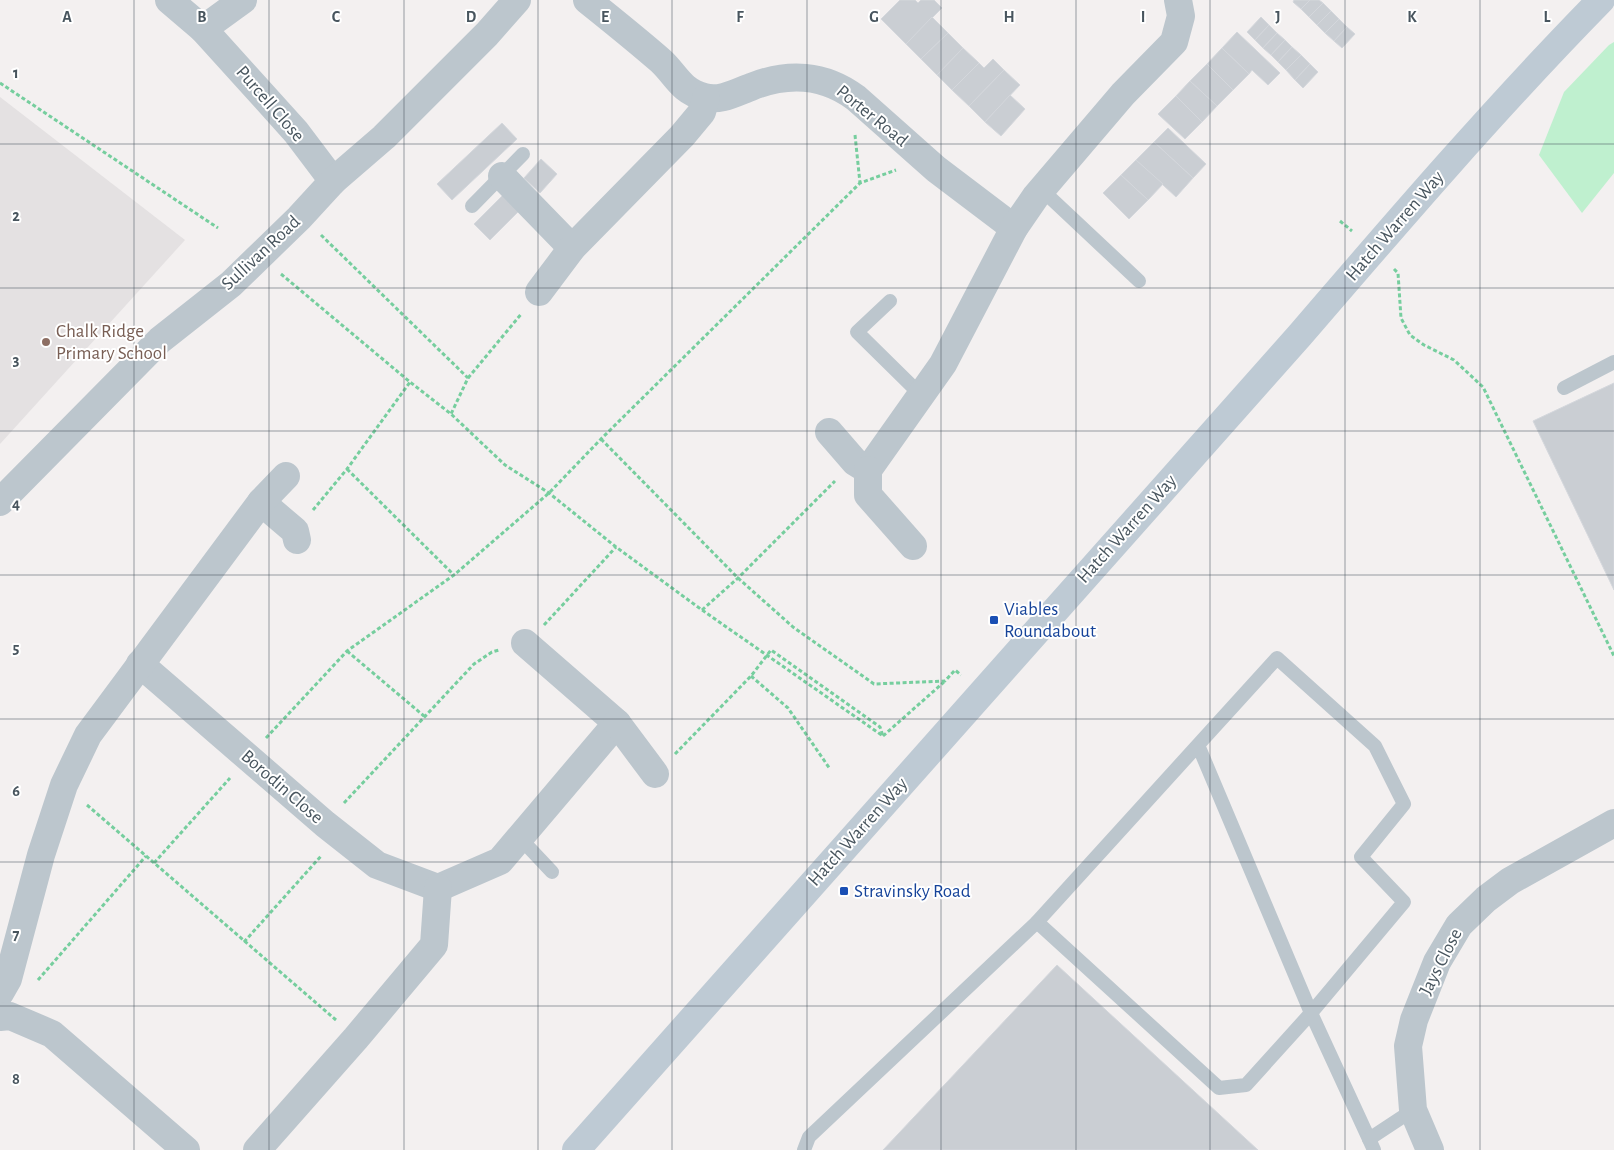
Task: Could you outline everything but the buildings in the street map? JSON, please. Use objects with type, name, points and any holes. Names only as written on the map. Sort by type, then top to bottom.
[{"type":"street","name":"Purcell Close","points":[[169,0],[203,29],[296,132],[333,181]]},
{"type":"street","points":[[203,29],[243,0]]},
{"type":"street","name":"Sullivan Road","points":[[0,502],[160,340],[231,284],[299,218],[333,181],[384,137],[487,34],[517,0]]},
{"type":"street","points":[[539,292],[572,248],[682,136],[702,112],[706,98],[684,88],[667,67],[588,0]]},
{"type":"street","points":[[862,466],[921,395],[943,364],[1014,228],[1041,189],[1123,94],[1174,42],[1181,16],[1178,0]]},
{"type":"street","name":"Hatch Warren Way","points":[[576,1150],[1293,342],[1373,249],[1552,50],[1601,0]]},
{"type":"street","name":"Porter Road","points":[[706,98],[729,96],[755,85],[783,78],[811,78],[842,88],[856,98],[936,169],[1014,228]]},
{"type":"street","points":[[502,176],[572,248]]},
{"type":"street","points":[[829,432],[862,466],[868,495],[913,546]]},
{"type":"street","points":[[0,993],[8,979],[41,855],[64,785],[88,735],[261,502],[286,476]]},
{"type":"street","points":[[261,502],[296,536]]},
{"type":"street","points":[[525,643],[617,723],[655,774]]},
{"type":"street","name":"Borodin Close","points":[[140,664],[332,830],[377,865],[438,888]]},
{"type":"street","points":[[258,1150],[434,945],[438,888],[500,861],[617,723]]},
{"type":"street","name":"Jays Close","points":[[1430,1150],[1413,1110],[1408,1046],[1414,1020],[1437,962],[1459,925],[1486,899],[1510,880],[1614,822]]},
{"type":"street","points":[[0,1017],[10,1016],[52,1034],[186,1150]]},
{"type":"lane","points":[[472,206],[523,154]]},
{"type":"lane","points":[[1041,189],[1139,281]]},
{"type":"lane","points":[[890,301],[857,332],[921,395]]},
{"type":"lane","points":[[1564,388],[1614,362]]},
{"type":"lane","points":[[804,1150],[808,1137],[1037,922],[1277,658],[1375,746],[1404,804],[1361,857],[1404,902],[1311,1013],[1246,1085],[1219,1088],[1037,922]]},
{"type":"lane","points":[[1198,745],[1311,1013],[1371,1144],[1413,1110]]},
{"type":"lane","points":[[520,838],[552,872]]},
{"type":"path","points":[[0,83],[218,228]]},
{"type":"path","points":[[855,134],[860,183]]},
{"type":"path","points":[[154,863],[347,651],[454,575],[549,493],[601,439],[860,183],[897,170]]},
{"type":"path","points":[[318,232],[468,378]]},
{"type":"path","points":[[1390,264],[1398,273],[1401,318],[1410,335],[1424,345],[1454,360],[1483,387],[1614,656]]},
{"type":"path","points":[[280,273],[450,414],[505,465],[549,493],[616,547],[702,610],[883,736],[955,670],[962,675]]},
{"type":"path","points":[[450,414],[468,378],[539,292]]},
{"type":"path","points":[[296,536],[410,382]]},
{"type":"path","points":[[601,439],[738,578],[793,626],[874,684],[945,681]]},
{"type":"path","points":[[702,610],[862,466]]},
{"type":"path","points":[[347,469],[454,575]]},
{"type":"path","points":[[244,942],[424,716],[474,664],[492,652],[525,643],[616,547]]},
{"type":"path","points":[[347,651],[424,716]]},
{"type":"path","points":[[655,774],[751,676],[767,654]]},
{"type":"path","points":[[751,676],[788,708],[830,769]]},
{"type":"path","points":[[64,785],[356,1038]]},
{"type":"path","points":[[35,983],[146,856]]},
{"type":"shaded area","name":"Chalk Ridge Primary School","points":[[0,97],[185,240],[0,444]]},
{"type":"green space","points":[[1614,42],[1614,173],[1582,213],[1539,155],[1564,92]]},
{"type":"place","name":"Chalk Ridge Primary School","points":[[46,342]]},
{"type":"place","name":"Viables Roundabout","points":[[994,620]]},
{"type":"place","name":"Stravinsky Road","points":[[844,891]]}]
